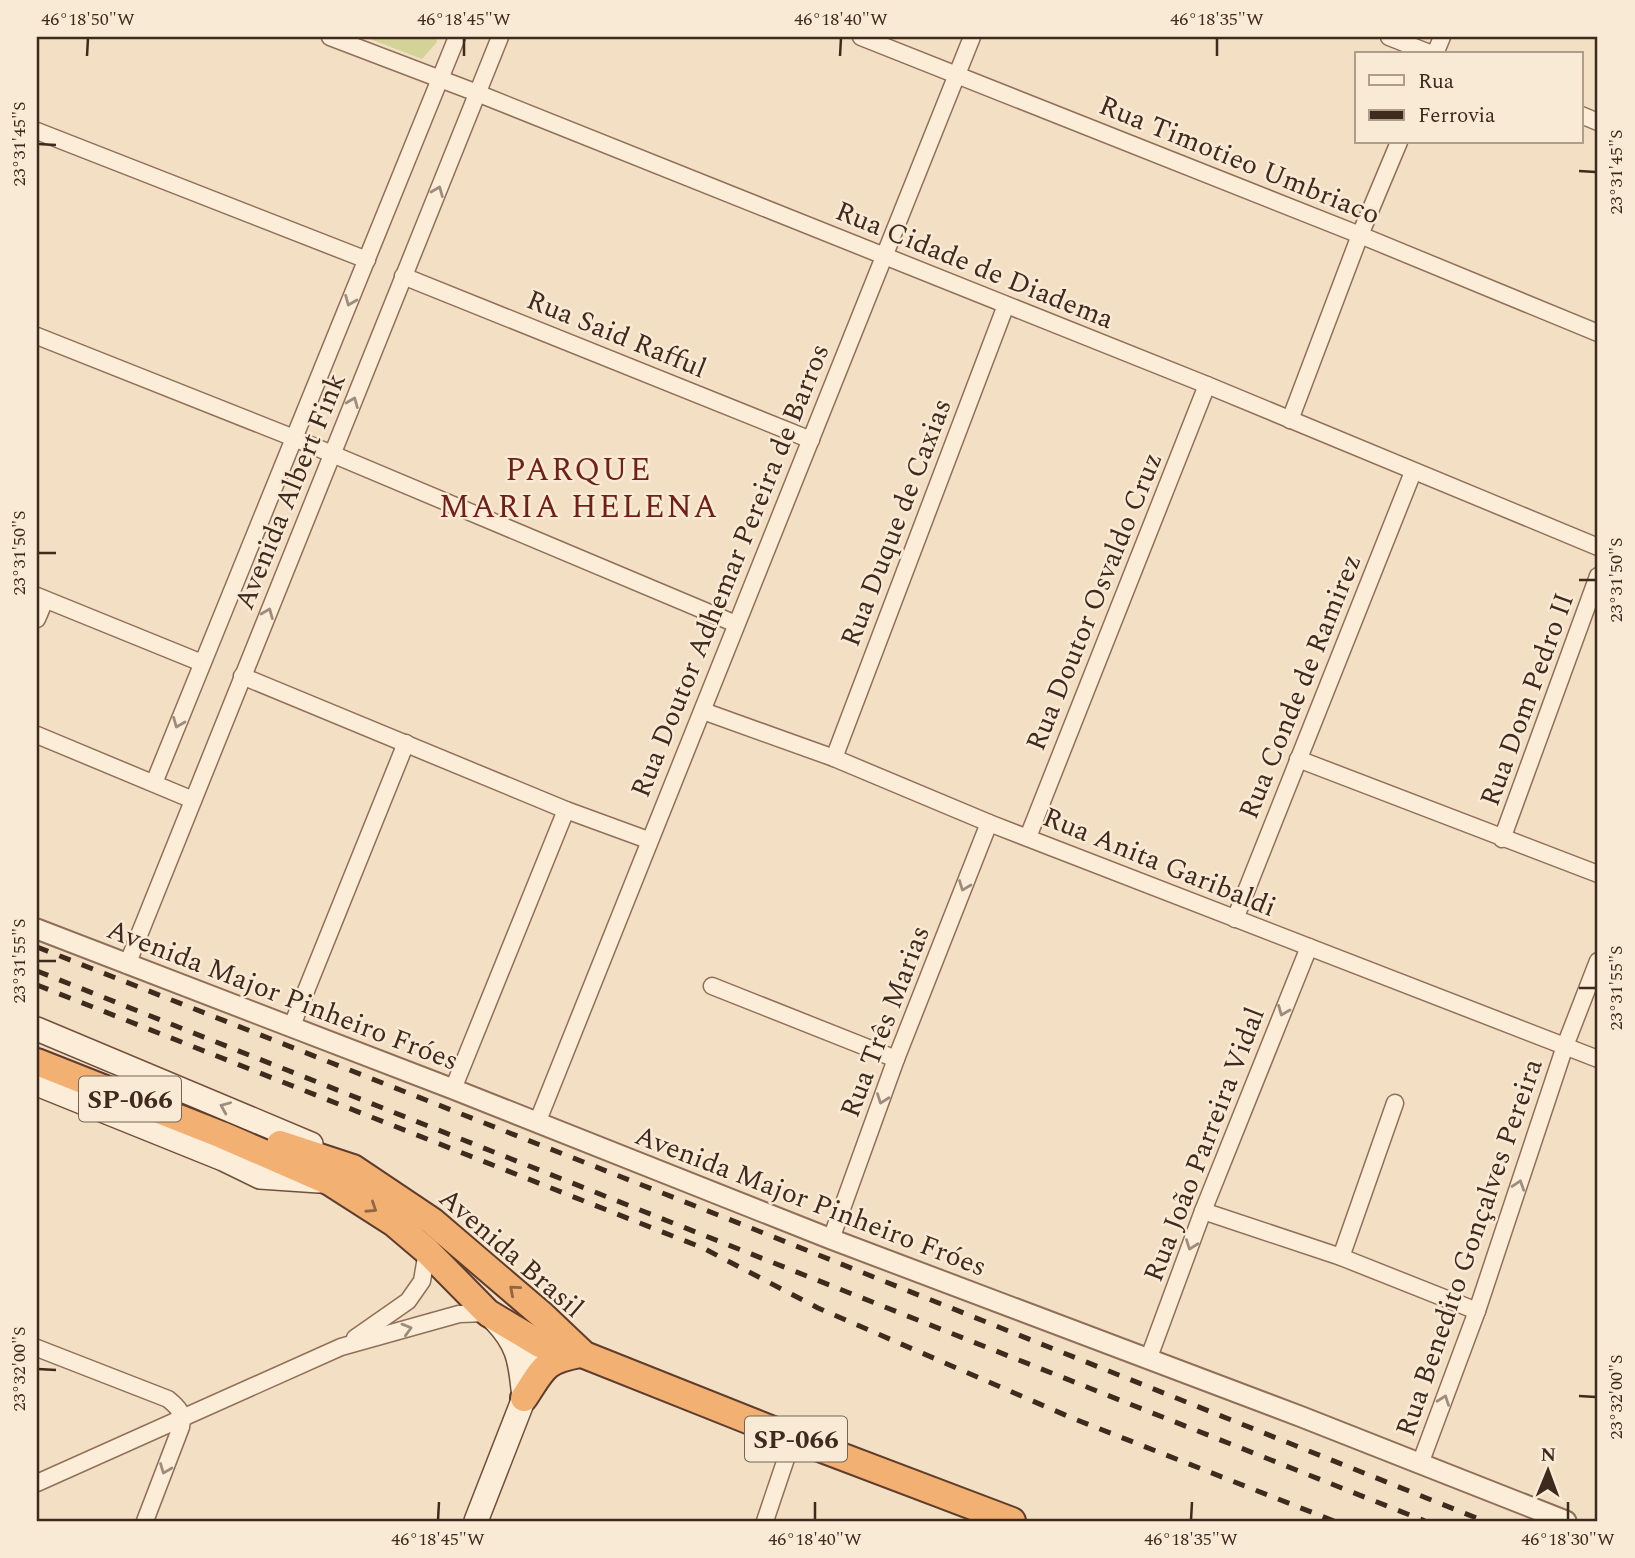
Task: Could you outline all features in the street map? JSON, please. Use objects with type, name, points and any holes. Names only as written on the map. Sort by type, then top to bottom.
[{"type":"highway","points":[[37,1051],[224,1131]]},
{"type":"highway","name":"SP-066","points":[[37,1062],[224,1131]]},
{"type":"highway","name":"Avenida Brasil","points":[[224,1131],[353,1168],[432,1221],[542,1315],[582,1354]]},
{"type":"highway","name":"Avenida Brasil","points":[[224,1131],[330,1182],[394,1223],[427,1251],[488,1312],[540,1344],[582,1354]]},
{"type":"highway","points":[[540,1344],[542,1315]]},
{"type":"highway","points":[[524,1398],[549,1362],[582,1354]]},
{"type":"highway","name":"SP-066","points":[[582,1354],[1012,1521]]},
{"type":"main road","name":"Avenida Brasil","points":[[37,1030],[289,1134],[329,1152],[353,1168]]},
{"type":"main road","name":"Avenida Brasil","points":[[37,1084],[223,1159],[260,1177],[330,1182]]},
{"type":"main road","points":[[488,1312],[507,1332],[516,1348],[524,1398]]},
{"type":"main road","points":[[476,1521],[524,1398],[540,1344]]},
{"type":"street","name":"Rua Cidade de Diadema","points":[[330,37],[1006,304],[1598,547]]},
{"type":"street","name":"Avenida Albert Fink","points":[[154,783],[457,37]]},
{"type":"street","name":"Avenida Albert Fink","points":[[127,965],[499,37]]},
{"type":"street","name":"Rua Timotieo Umbriaco","points":[[861,37],[1360,235],[1598,333]]},
{"type":"street","name":"Rua Doutor Adhemar Pereira de Barros","points":[[537,1124],[648,840],[703,712],[811,440],[882,255],[972,37]]},
{"type":"street","points":[[1389,37],[1428,52]]},
{"type":"street","points":[[37,131],[367,260]]},
{"type":"street","points":[[1290,420],[1360,235],[1398,144]]},
{"type":"street","name":"Rua Said Rafful","points":[[403,276],[811,440]]},
{"type":"street","name":"Rua Duque de Caxias","points":[[834,758],[1006,304]]},
{"type":"street","points":[[37,336],[294,438],[736,624]]},
{"type":"street","name":"Rua Doutor Osvaldo Cruz","points":[[1028,836],[1207,385]]},
{"type":"street","name":"Rua Conde de Ramirez","points":[[1235,919],[1413,472]]},
{"type":"street","name":"Rua Dom Pedro II","points":[[1502,839],[1598,576]]},
{"type":"street","points":[[37,619],[41,598],[202,663]]},
{"type":"street","points":[[242,676],[566,810],[648,840]]},
{"type":"street","name":"Rua Anita Garibaldi","points":[[703,712],[834,758],[989,823],[1598,1059]]},
{"type":"street","points":[[37,735],[193,800]]},
{"type":"street","points":[[291,1028],[406,743]]},
{"type":"street","points":[[1298,760],[1598,874]]},
{"type":"street","points":[[453,1089],[566,810]]},
{"type":"street","name":"Rua Três Marias","points":[[831,1239],[896,1059],[989,823]]},
{"type":"street","name":"Avenida Major Pinheiro Fróes","points":[[37,929],[453,1089],[831,1239],[1566,1521]]},
{"type":"street","name":"Rua João Parreira Vidal","points":[[1148,1360],[1203,1211],[1309,947]]},
{"type":"street","name":"Rua Benedito Gonçalves Pereira","points":[[1420,1464],[1477,1311],[1565,1046],[1598,961]]},
{"type":"street","points":[[712,986],[896,1059]]},
{"type":"street","points":[[1341,1257],[1395,1103]]},
{"type":"street","points":[[1203,1211],[1341,1257],[1477,1311]]},
{"type":"street","points":[[341,1347],[408,1301],[422,1280],[427,1251]]},
{"type":"street","points":[[37,1483],[341,1347],[459,1314],[488,1312]]},
{"type":"street","points":[[37,1348],[168,1399],[183,1417]]},
{"type":"street","points":[[145,1521],[183,1417]]},
{"type":"street","points":[[765,1521],[793,1438]]},
{"type":"shaded area","points":[[365,37],[436,37],[437,42],[422,59]]},
{"type":"railway","points":[[37,947],[741,1224],[1484,1521]]},
{"type":"railway","points":[[37,971],[1425,1521]]},
{"type":"railway","points":[[37,985],[703,1248],[818,1308],[1072,1418],[1334,1521]]},
{"type":"district","name":"PARQUE MARIA HELENA","points":[[579,488]]}]
